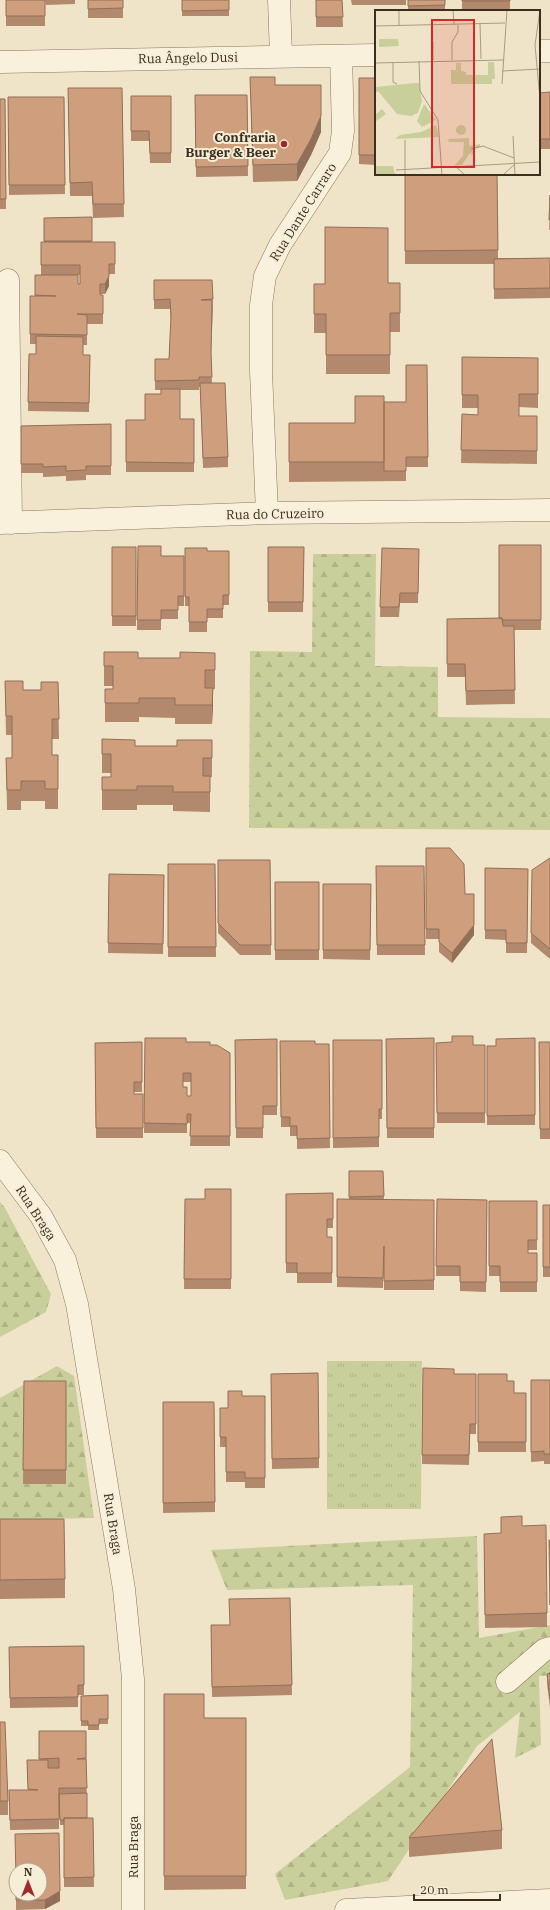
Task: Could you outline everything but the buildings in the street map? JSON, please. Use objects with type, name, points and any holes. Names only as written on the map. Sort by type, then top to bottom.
[{"type":"street","points":[[279,0],[281,56]]},
{"type":"street","points":[[540,51],[550,50]]},
{"type":"street","name":"Rua Ângelo Dusi","points":[[0,62],[375,55]]},
{"type":"street","name":"Rua Dante Carraro","points":[[267,513],[261,371],[261,305],[265,276],[280,245],[340,153],[343,131],[340,56]]},
{"type":"street","points":[[6,523],[8,280]]},
{"type":"street","name":"Rua do Cruzeiro","points":[[6,523],[267,513],[550,510]]},
{"type":"street","name":"Rua Braga","points":[[0,1160],[41,1216],[65,1260],[81,1324],[124,1589],[133,1679],[133,1910]]},
{"type":"street","points":[[507,1682],[544,1650],[550,1648]]},
{"type":"street","points":[[346,1910],[550,1900]]},
{"type":"green space","points":[[313,554],[376,554],[375,666],[438,667],[438,717],[550,718],[550,830],[249,828],[250,651],[312,652]]},
{"type":"green space","points":[[0,1202],[5,1208],[51,1294],[46,1312],[0,1337]]},
{"type":"green space","points":[[327,1361],[422,1361],[421,1509],[327,1509]]},
{"type":"green space","points":[[57,1366],[74,1376],[94,1518],[0,1520],[0,1398]]},
{"type":"green space","points":[[477,1536],[479,1638],[550,1625],[550,1675],[539,1676],[541,1745],[515,1758],[520,1712],[477,1746],[388,1881],[285,1900],[275,1874],[410,1767],[413,1585],[227,1590],[211,1550]]},
{"type":"place","name":"Confraria Burger & Beer","points":[[284,144]]}]
